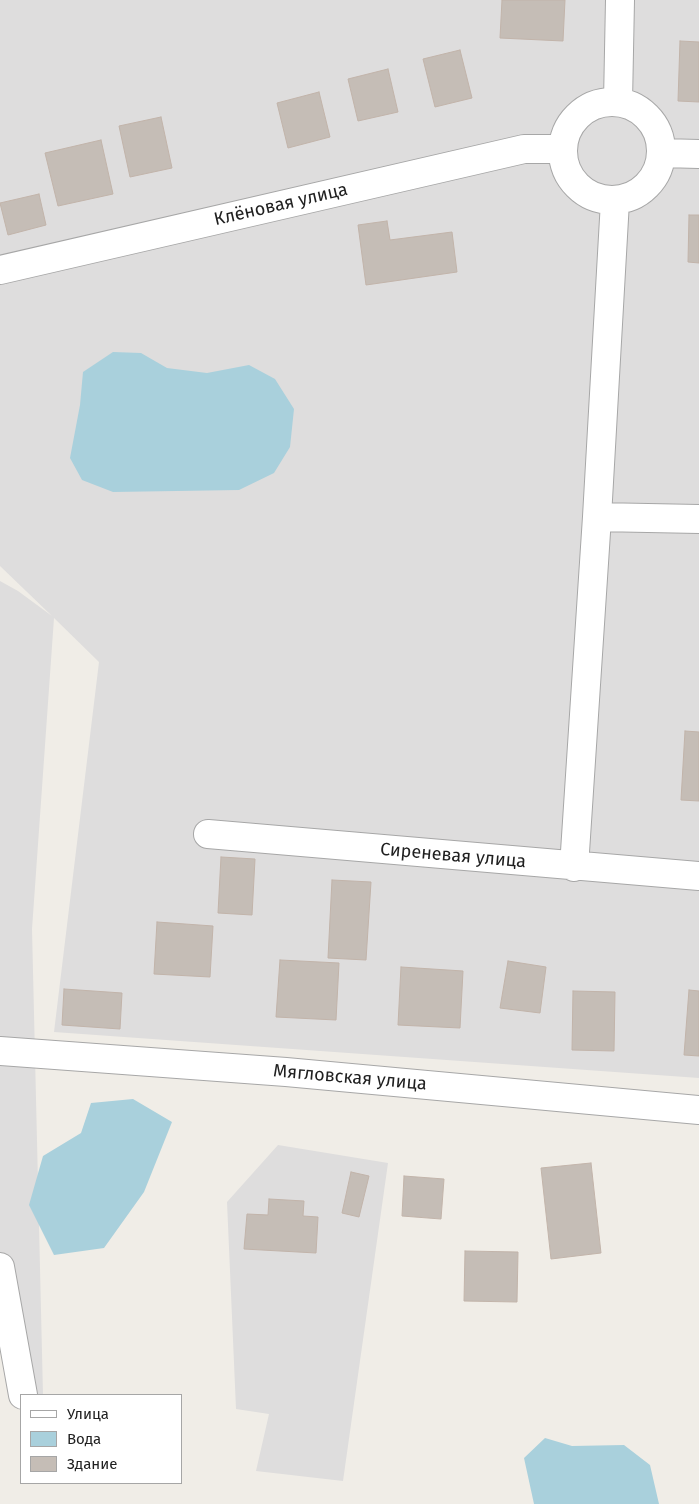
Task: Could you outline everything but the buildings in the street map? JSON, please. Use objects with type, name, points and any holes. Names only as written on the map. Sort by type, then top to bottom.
[{"type":"street","points":[[618,102],[620,0]]},
{"type":"street","points":[[618,102],[636,107],[650,119],[659,135],[662,153],[658,171],[648,186],[633,197],[615,201],[594,198],[577,187],[566,170],[562,149],[567,130],[580,113],[598,104],[618,102]]},
{"type":"street","name":"Клёновая улица","points":[[0,270],[524,149],[562,149]]},
{"type":"street","points":[[662,153],[699,154]]},
{"type":"street","points":[[574,867],[615,201]]},
{"type":"street","points":[[597,517],[699,519]]},
{"type":"street","name":"Сиреневая улица","points":[[208,834],[574,867],[699,876]]},
{"type":"street","name":"Мягловская улица","points":[[0,1051],[286,1072],[699,1110]]},
{"type":"street","points":[[0,1267],[24,1394]]},
{"type":"shaded area","points":[[0,0],[699,0],[699,1078],[54,1032],[99,662],[54,618],[32,929],[43,1394],[20,1394],[20,1407],[0,1303],[0,581],[18,591],[52,616],[0,566]]},
{"type":"shaded area","points":[[278,1145],[388,1163],[343,1481],[256,1471],[269,1414],[236,1409],[227,1202]]},
{"type":"water","points":[[113,352],[141,353],[167,368],[207,373],[249,365],[275,379],[294,409],[290,447],[274,473],[239,490],[113,492],[82,480],[70,458],[80,405],[83,372]]},
{"type":"water","points":[[133,1099],[172,1122],[144,1192],[104,1248],[54,1255],[29,1205],[43,1156],[81,1133],[91,1103]]},
{"type":"water","points":[[545,1438],[572,1446],[624,1445],[650,1465],[659,1504],[534,1504],[524,1458]]}]
